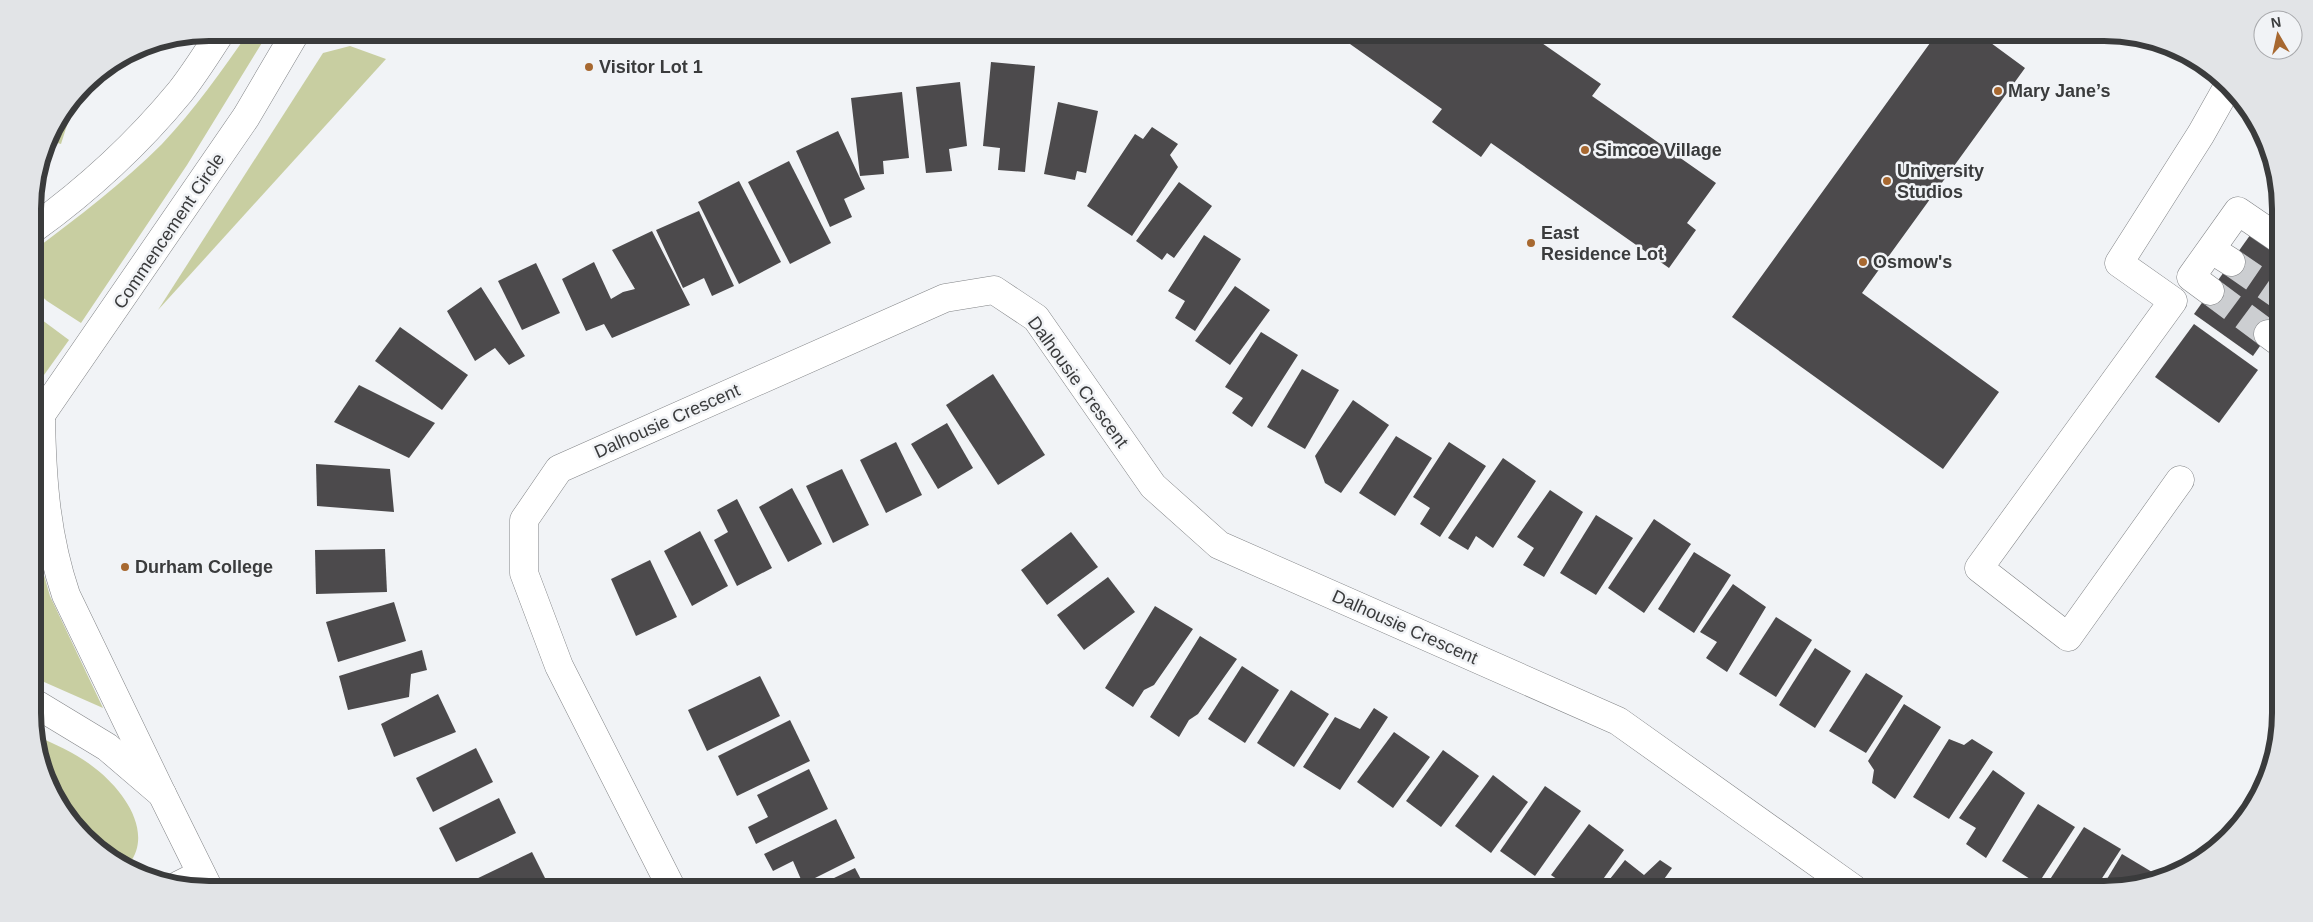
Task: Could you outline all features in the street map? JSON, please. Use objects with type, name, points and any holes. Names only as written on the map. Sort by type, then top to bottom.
[{"type":"street","points":[[42,222],[59,210],[131,145],[180,91],[216,41]]},
{"type":"street","name":"Commencement Circle","points":[[42,414],[241,126],[291,41]]},
{"type":"street","points":[[2173,301],[2119,263],[2201,134],[2225,92]]},
{"type":"street","points":[[2180,480],[2068,637],[1979,568],[2173,301],[2200,284],[2221,256],[2238,211],[2272,235]]},
{"type":"street","name":"Dalhousie Crescent","points":[[668,881],[559,666],[524,573],[524,520],[559,468],[945,298],[994,290],[1036,318],[1153,486],[1219,545],[1618,721],[1842,880]]},
{"type":"street","points":[[41,472],[47,523],[55,562],[66,595],[162,794],[195,880]]},
{"type":"street","points":[[41,707],[107,747],[162,794]]},
{"type":"green space","points":[[242,41],[263,41],[187,165],[81,323],[47,301],[42,296],[42,244],[116,186],[162,144],[185,118]]},
{"type":"green space","points":[[350,46],[386,59],[158,310],[323,53]]},
{"type":"green space","points":[[70,116],[61,144],[55,142]]},
{"type":"green space","points":[[42,320],[69,340],[42,378]]},
{"type":"green space","points":[[41,566],[50,596],[103,708],[41,681]]},
{"type":"green space","points":[[43,739],[82,759],[116,788],[132,812],[137,825],[138,839],[136,852],[131,861],[98,839],[83,824],[59,787],[50,767]]},
{"type":"building","name":"Simcoe Village","points":[[1346,41],[1539,41],[1601,84],[1592,96],[1716,183],[1687,223],[1696,230],[1669,268],[1491,143],[1481,157],[1432,122],[1442,109]]},
{"type":"building","name":"University Studios","points":[[1931,41],[1988,41],[2025,68],[1862,293],[1999,392],[1943,469],[1732,317]]},
{"type":"building","points":[[991,62],[1035,66],[1025,172],[998,170],[1000,148],[983,146]]},
{"type":"building","points":[[960,82],[967,146],[949,149],[952,171],[926,173],[916,87]]},
{"type":"building","points":[[902,92],[909,158],[883,161],[884,174],[860,176],[851,98]]},
{"type":"building","points":[[1058,102],[1098,111],[1086,173],[1077,171],[1075,180],[1044,174]]},
{"type":"building","points":[[1152,127],[1178,144],[1170,155],[1178,167],[1132,236],[1087,206],[1135,134],[1143,139]]},
{"type":"building","points":[[838,131],[865,189],[844,199],[852,217],[830,227],[796,151]]},
{"type":"building","points":[[789,161],[831,243],[790,264],[748,182]]},
{"type":"building","points":[[739,181],[781,262],[739,284],[698,202]]},
{"type":"building","points":[[1179,182],[1212,206],[1174,258],[1167,253],[1162,260],[1136,241]]},
{"type":"building","points":[[699,211],[734,286],[712,296],[704,278],[683,288],[656,230]]},
{"type":"building","points":[[652,231],[690,305],[612,338],[604,324],[586,331],[562,279],[594,262],[611,299],[623,292],[635,289],[612,250]]},
{"type":"building","points":[[2253,231],[2272,244],[2272,329],[2253,356],[2194,314]]},
{"type":"building","points":[[1204,235],[1241,259],[1195,331],[1175,318],[1185,301],[1168,291]]},
{"type":"building","points":[[536,263],[560,313],[522,330],[498,281]]},
{"type":"building","points":[[1235,286],[1270,310],[1230,365],[1195,341]]},
{"type":"building","points":[[481,287],[525,356],[509,365],[495,348],[475,361],[447,311]]},
{"type":"building","points":[[2194,324],[2258,370],[2219,423],[2155,377]]},
{"type":"building","points":[[400,327],[468,375],[442,410],[375,361]]},
{"type":"building","points":[[1261,332],[1298,355],[1252,427],[1232,413],[1243,398],[1225,387]]},
{"type":"building","points":[[1302,369],[1339,390],[1305,449],[1267,427]]},
{"type":"building","points":[[993,374],[1045,455],[998,485],[946,405]]},
{"type":"building","points":[[359,385],[435,423],[409,458],[334,422]]},
{"type":"building","points":[[1353,400],[1389,425],[1341,493],[1325,483],[1315,456]]},
{"type":"building","points":[[947,423],[973,468],[938,489],[911,444]]},
{"type":"building","points":[[1396,436],[1432,458],[1395,516],[1359,493]]},
{"type":"building","points":[[896,442],[922,495],[886,513],[860,460]]},
{"type":"building","points":[[1449,442],[1486,466],[1440,537],[1420,524],[1430,508],[1413,497]]},
{"type":"building","points":[[1503,458],[1536,481],[1493,548],[1476,536],[1468,550],[1448,538]]},
{"type":"building","points":[[316,464],[390,469],[394,512],[317,506]]},
{"type":"building","points":[[842,469],[869,525],[833,543],[806,486]]},
{"type":"building","points":[[792,488],[822,544],[788,562],[759,507]]},
{"type":"building","points":[[1550,490],[1583,512],[1544,577],[1523,565],[1534,548],[1517,537]]},
{"type":"building","points":[[737,499],[772,568],[737,586],[714,540],[728,532],[717,510]]},
{"type":"building","points":[[1596,515],[1633,538],[1596,595],[1560,573]]},
{"type":"building","points":[[1654,519],[1691,544],[1644,613],[1608,588]]},
{"type":"building","points":[[700,531],[728,586],[692,606],[664,551]]},
{"type":"building","points":[[1071,532],[1098,567],[1047,605],[1021,570]]},
{"type":"building","points":[[385,549],[387,592],[316,594],[315,550]]},
{"type":"building","points":[[1694,552],[1731,575],[1694,633],[1658,609]]},
{"type":"building","points":[[650,560],[677,617],[636,636],[611,579]]},
{"type":"building","points":[[1108,577],[1135,612],[1084,650],[1057,615]]},
{"type":"building","points":[[1733,584],[1766,607],[1727,672],[1706,658],[1717,642],[1700,632]]},
{"type":"building","points":[[394,602],[406,641],[338,662],[326,622]]},
{"type":"building","points":[[1155,606],[1193,629],[1154,685],[1144,690],[1133,707],[1105,688]]},
{"type":"building","points":[[1776,617],[1812,640],[1776,697],[1739,674]]},
{"type":"building","points":[[1200,636],[1237,659],[1198,714],[1189,720],[1179,737],[1150,717]]},
{"type":"building","points":[[1815,648],[1851,671],[1815,728],[1779,705]]},
{"type":"building","points":[[422,650],[427,670],[411,674],[409,697],[348,710],[339,676]]},
{"type":"building","points":[[1242,666],[1279,690],[1245,743],[1208,719]]},
{"type":"building","points":[[1866,673],[1903,696],[1866,753],[1829,731]]},
{"type":"building","points":[[760,676],[780,716],[707,751],[688,710]]},
{"type":"building","points":[[1291,690],[1329,714],[1294,767],[1257,743]]},
{"type":"building","points":[[438,694],[456,732],[394,757],[381,724]]},
{"type":"building","points":[[1904,704],[1941,727],[1895,799],[1872,783],[1874,770],[1868,761]]},
{"type":"building","points":[[1374,708],[1388,717],[1340,790],[1303,767],[1335,717],[1360,729]]},
{"type":"building","points":[[790,720],[810,761],[737,796],[718,756]]},
{"type":"building","points":[[1394,732],[1430,757],[1393,808],[1357,782]]},
{"type":"building","points":[[1949,739],[1964,745],[1972,739],[1993,752],[1949,819],[1913,797]]},
{"type":"building","points":[[476,748],[493,782],[433,812],[416,778]]},
{"type":"building","points":[[1443,750],[1479,776],[1441,827],[1406,801]]},
{"type":"building","points":[[809,769],[828,809],[756,844],[748,827],[768,817],[757,795]]},
{"type":"building","points":[[1993,770],[2025,793],[1986,858],[1966,844],[1976,828],[1959,818]]},
{"type":"building","points":[[1493,775],[1528,802],[1491,853],[1455,826]]},
{"type":"building","points":[[1545,786],[1581,811],[1535,876],[1500,851]]},
{"type":"building","points":[[499,798],[516,833],[456,862],[439,828]]},
{"type":"building","points":[[2038,804],[2075,827],[2041,880],[2032,880],[2002,861]]},
{"type":"building","points":[[836,819],[855,858],[810,881],[802,881],[793,861],[773,871],[764,854]]},
{"type":"building","points":[[1589,824],[1624,850],[1602,880],[1559,880],[1551,875]]},
{"type":"building","points":[[2084,827],[2121,849],[2101,880],[2050,880]]},
{"type":"building","points":[[532,852],[546,881],[472,881]]},
{"type":"building","points":[[2122,854],[2153,873],[2126,879],[2106,880]]},
{"type":"building","points":[[1625,860],[1644,875],[1660,860],[1672,868],[1663,880],[1609,880]]},
{"type":"building","points":[[855,868],[862,881],[828,881]]},
{"type":"tunnel","points":[[2231,262],[2272,290]]},
{"type":"tunnel","points":[[2210,291],[2268,334]]},
{"type":"place","name":"Visitor Lot 1","points":[[589,67]]},
{"type":"place","name":"Mary Jane’s","points":[[1998,91]]},
{"type":"place","name":"Simcoe Village","points":[[1585,150]]},
{"type":"place","name":"University Studios","points":[[1887,181]]},
{"type":"place","name":"East Residence Lot","points":[[1531,243]]},
{"type":"place","name":"Osmow's","points":[[1863,262]]},
{"type":"place","name":"Durham College","points":[[125,567]]}]
